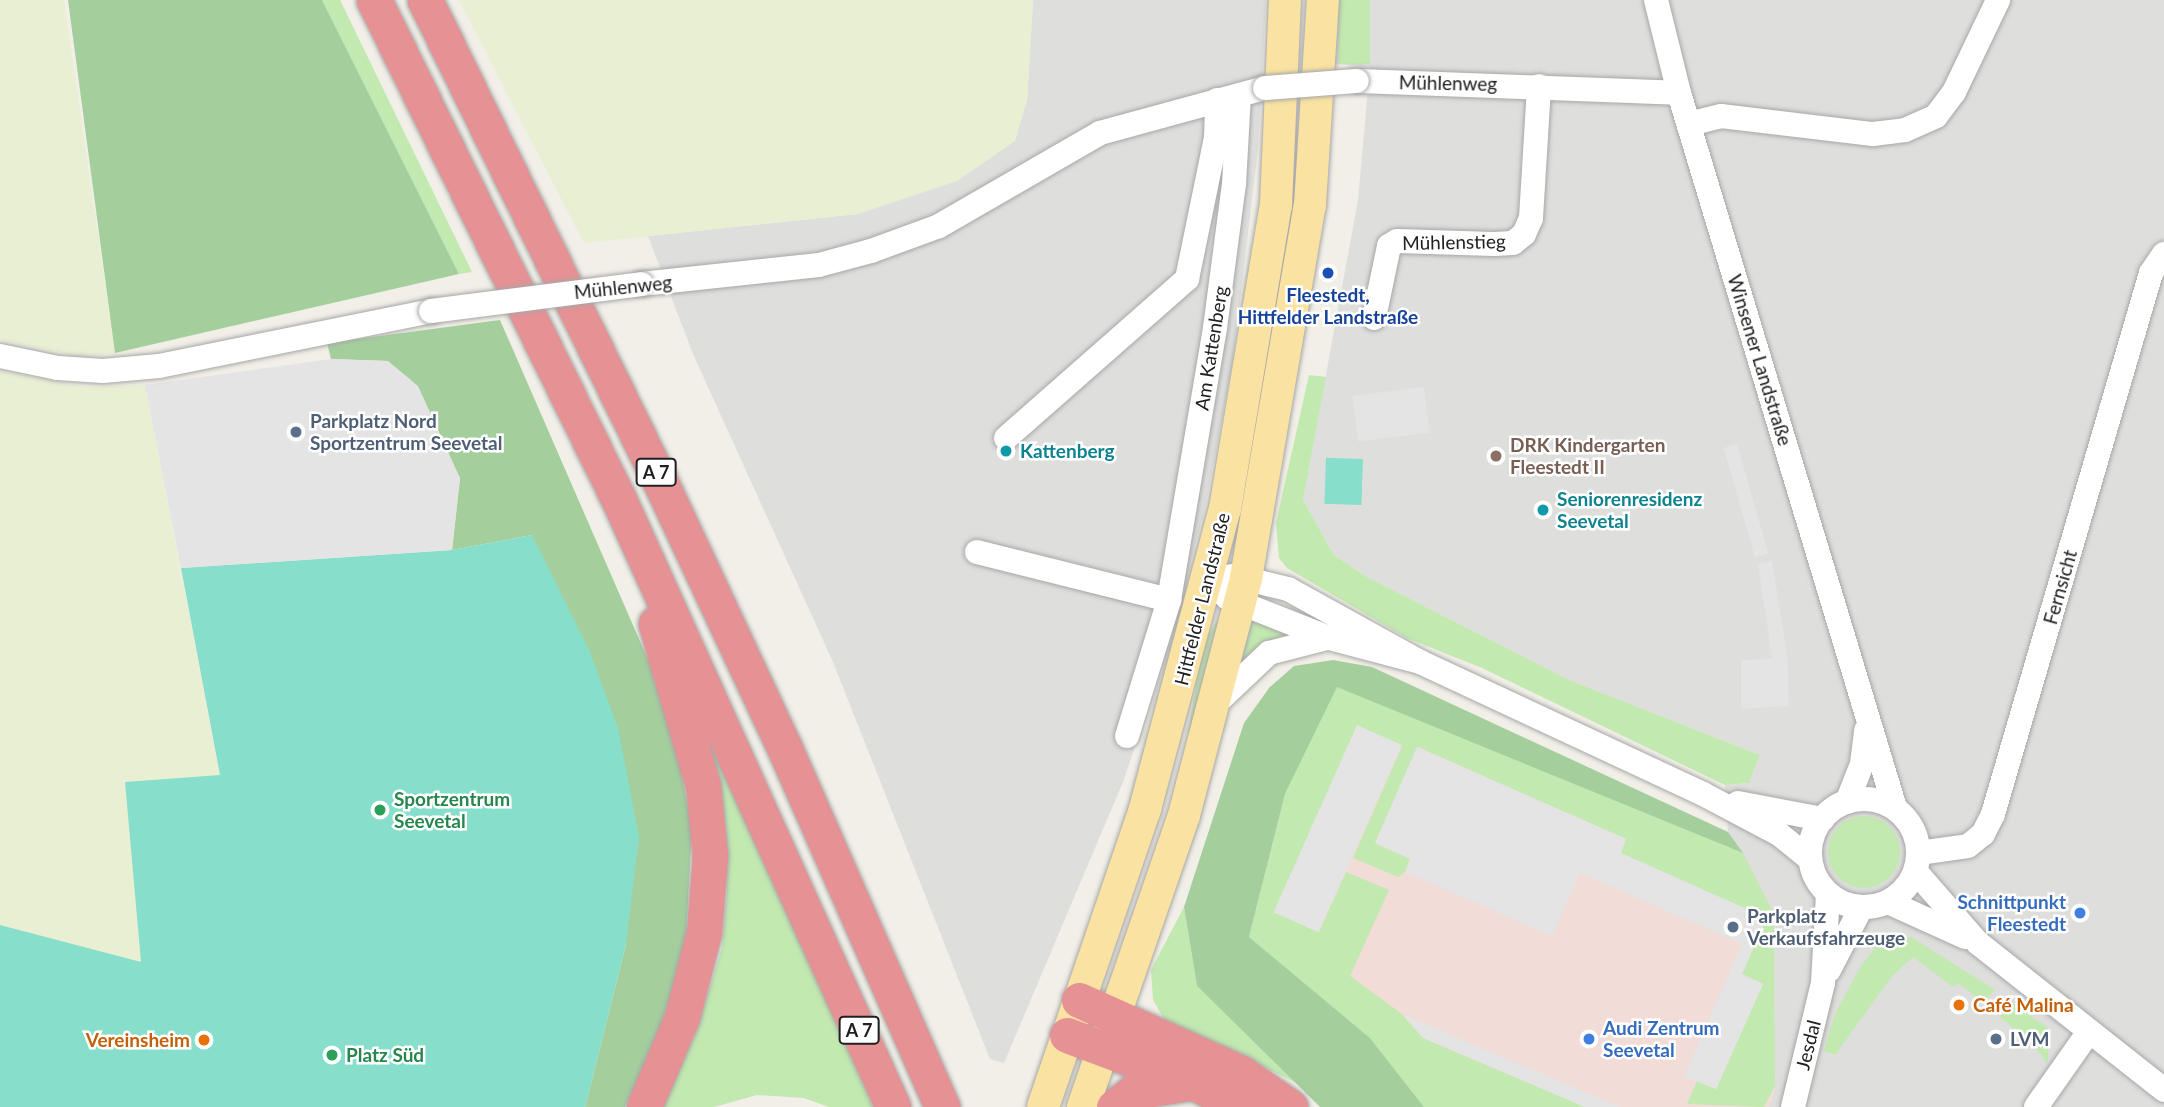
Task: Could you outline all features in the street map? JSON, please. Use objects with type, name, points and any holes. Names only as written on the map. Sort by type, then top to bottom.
[{"type":"highway","name":"A 7","points":[[374,0],[620,500],[893,1107]]},
{"type":"highway","name":"A 7","points":[[425,0],[665,491],[942,1107]]},
{"type":"highway","points":[[620,500],[704,786],[710,856],[704,932],[685,1005],[644,1107]]},
{"type":"highway","points":[[1079,1000],[1241,1073],[1290,1107]]},
{"type":"highway","points":[[1067,1035],[1195,1083],[1241,1107]]},
{"type":"highway","points":[[1114,1107],[1133,1092],[1163,1084],[1195,1083]]},
{"type":"main road","name":"Hittfelder Landstraße","points":[[1083,1107],[1184,815],[1243,590],[1302,268],[1321,74],[1323,0]]},
{"type":"main road","name":"Hittfelder Landstraße","points":[[1042,1107],[1145,809],[1208,580],[1266,278],[1275,81],[1285,11]]},
{"type":"street","name":"Winsener Landstraße","points":[[1656,0],[1679,93],[1867,719],[1895,808],[1912,828],[1917,862],[1978,943],[2088,1033],[2164,1090]]},
{"type":"street","points":[[1689,124],[1721,116],[1873,134],[1905,130],[1936,116],[1954,92],[1998,0]]},
{"type":"street","name":"Mühlenweg","points":[[0,356],[58,368],[103,371],[159,366],[430,311],[819,265],[871,251],[939,226],[1100,133],[1228,98],[1275,81],[1539,86],[1679,93]]},
{"type":"street","name":"Mühlenstieg","points":[[1374,318],[1389,246],[1397,241],[1513,243],[1524,234],[1531,218],[1539,86]]},
{"type":"street","points":[[1006,438],[1187,279],[1216,138],[1228,98]]},
{"type":"street","name":"Am Kattenberg","points":[[1126,736],[1169,600],[1215,328],[1234,184],[1228,98]]},
{"type":"street","name":"Fernsicht","points":[[1917,862],[1968,846],[1983,834],[1993,814],[2158,263]]},
{"type":"street","points":[[977,552],[1169,600]]},
{"type":"street","points":[[1208,580],[1243,590],[1329,638],[1420,662]]},
{"type":"street","points":[[1243,590],[1288,589],[1420,662],[1703,794],[1779,834],[1810,859],[1828,894],[1861,908],[1888,902],[1909,884],[1917,862]]},
{"type":"street","points":[[1214,705],[1269,653],[1329,638]]},
{"type":"street","name":"Winsener Landstraße","points":[[1847,802],[1862,764],[1867,719]]},
{"type":"street","points":[[1703,794],[1822,819]]},
{"type":"street","points":[[1810,859],[1813,838],[1822,819],[1847,802],[1880,801],[1895,808]]},
{"type":"street","name":"Jesdal","points":[[1793,1107],[1823,984],[1828,894]]},
{"type":"street","name":"Winsener Landstraße","points":[[1888,902],[1978,943]]},
{"type":"street","name":"Jesdal","points":[[1823,984],[1861,908]]},
{"type":"street","points":[[2036,1107],[2088,1033]]},
{"type":"shaded area","points":[[1033,0],[1266,0],[1258,149],[1233,360],[1204,513],[1166,654],[1123,782],[1004,1063],[990,1059],[833,662],[693,354],[648,236],[858,214],[1027,101]]},
{"type":"shaded area","points":[[1338,0],[2164,0],[2164,1107],[1769,1107],[1775,1086],[1774,914],[1728,832],[1725,785],[1749,783],[1760,755],[1569,680],[1367,577],[1334,555],[1303,500],[1358,200],[1370,67],[1335,64]]},
{"type":"shaded area","name":"Parkplatz Nord Sportzentrum Seevetal","points":[[331,359],[388,361],[418,386],[460,478],[452,550],[181,568],[145,385]]},
{"type":"shaded area","points":[[1424,387],[1430,433],[1358,441],[1353,396]]},
{"type":"shaded area","points":[[1737,444],[1768,554],[1755,557],[1724,448]]},
{"type":"shaded area","points":[[1772,561],[1787,653],[1789,706],[1741,709],[1741,660],[1772,659],[1758,563]]},
{"type":"shaded area","points":[[1337,686],[1743,853],[1774,914],[1775,1086],[1769,1107],[1424,1107],[1370,1038],[1249,937]]},
{"type":"shaded area","points":[[1357,725],[1402,745],[1318,932],[1274,912]]},
{"type":"shaded area","name":"Parkplatz Verkaufsfahrzeuge","points":[[1417,747],[1626,839],[1621,853],[1767,918],[1742,974],[1763,984],[1716,1089],[1684,1076],[1742,944],[1580,873],[1552,936],[1405,872],[1410,859],[1375,843]]},
{"type":"shaded area","points":[[1402,1014],[1620,1107],[1585,1107],[1423,1038]]},
{"type":"green space","points":[[0,0],[64,0],[115,353],[81,357],[0,340]]},
{"type":"green space","points":[[68,0],[322,0],[459,274],[115,353]]},
{"type":"green space","points":[[322,0],[340,0],[472,272],[459,274]]},
{"type":"green space","points":[[459,0],[1033,0],[1027,101],[1015,141],[957,181],[858,214],[584,243]]},
{"type":"green space","points":[[1338,0],[1370,0],[1370,64],[1338,64]]},
{"type":"green space","points":[[500,320],[670,710],[692,829],[685,957],[648,1060],[625,1107],[585,1107],[626,944],[532,535],[452,550],[460,478],[388,361],[331,359],[327,343]]},
{"type":"green space","points":[[0,371],[86,387],[145,385],[220,776],[125,782],[141,963],[0,925]]},
{"type":"green space","points":[[1309,375],[1326,377],[1303,500],[1334,555],[1367,577],[1569,680],[1760,755],[1749,783],[1725,785],[1482,668],[1407,638],[1287,568],[1279,558],[1276,523]]},
{"type":"green space","points":[[1326,458],[1363,459],[1361,505],[1324,504]]},
{"type":"green space","name":"Sportzentrum Seevetal","points":[[532,535],[590,652],[618,728],[639,837],[626,944],[585,1107],[0,1107],[0,925],[141,962],[125,782],[220,775],[181,568],[452,550]]},
{"type":"green space","points":[[1225,616],[1194,736],[1188,732],[1203,645],[1216,622]]},
{"type":"green space","points":[[1253,617],[1292,635],[1238,672]]},
{"type":"green space","points":[[1333,660],[1372,667],[1728,832],[1743,853],[1337,687],[1285,794],[1249,937],[1370,1038],[1424,1107],[1320,1107],[1197,986],[1184,907],[1244,723],[1269,688],[1294,666]]},
{"type":"green space","points":[[1337,686],[1743,853],[1774,914],[1775,1086],[1764,1107],[1687,1104],[1697,1081],[1716,1089],[1763,984],[1742,974],[1766,918],[1620,853],[1626,839],[1418,747],[1375,843],[1411,859],[1405,872],[1398,877],[1353,858],[1402,746],[1357,726],[1274,912],[1319,932],[1346,872],[1389,890],[1350,976],[1402,1014],[1423,1038],[1585,1107],[1424,1107],[1370,1038],[1249,937],[1285,794]]},
{"type":"green space","points":[[706,737],[763,857],[873,1107],[829,1107],[804,1098],[757,1095],[714,1107],[661,1107],[695,1035],[722,948],[727,891],[723,812]]},
{"type":"green space","points":[[1864,816],[1884,822],[1894,832],[1900,852],[1894,872],[1884,882],[1864,888],[1844,882],[1834,872],[1828,852],[1834,832],[1844,822]]},
{"type":"green space","points":[[1184,907],[1197,986],[1295,1082],[1164,1019],[1153,1000],[1151,970]]},
{"type":"green space","points":[[1911,937],[1995,990],[1983,1002],[1958,983],[1953,987],[1913,957],[1892,976],[1835,1055],[1824,1051],[1835,1014],[1861,966],[1879,943]]},
{"type":"green space","points":[[2007,999],[2048,1028],[2048,1064],[2032,1043],[2000,1017],[1999,1008]]},
{"type":"place","name":"Fleestedt, Hittfelder Landstraße","points":[[1328,273]]},
{"type":"place","name":"Parkplatz Nord Sportzentrum Seevetal","points":[[296,432]]},
{"type":"place","name":"Kattenberg","points":[[1006,451]]},
{"type":"place","name":"DRK Kindergarten Fleestedt II","points":[[1496,456]]},
{"type":"place","name":"Seniorenresidenz Seevetal","points":[[1543,510]]},
{"type":"place","name":"Sportzentrum Seevetal","points":[[380,810]]},
{"type":"place","name":"Schnittpunkt Fleestedt","points":[[2080,913]]},
{"type":"place","name":"Parkplatz Verkaufsfahrzeuge","points":[[1733,927]]},
{"type":"place","name":"Café Malina","points":[[1959,1005]]},
{"type":"place","name":"Audi Zentrum Seevetal","points":[[1589,1039]]},
{"type":"place","name":"LVM","points":[[1996,1039]]},
{"type":"place","name":"Vereinsheim","points":[[204,1040]]},
{"type":"place","name":"Platz Süd","points":[[332,1055]]}]
